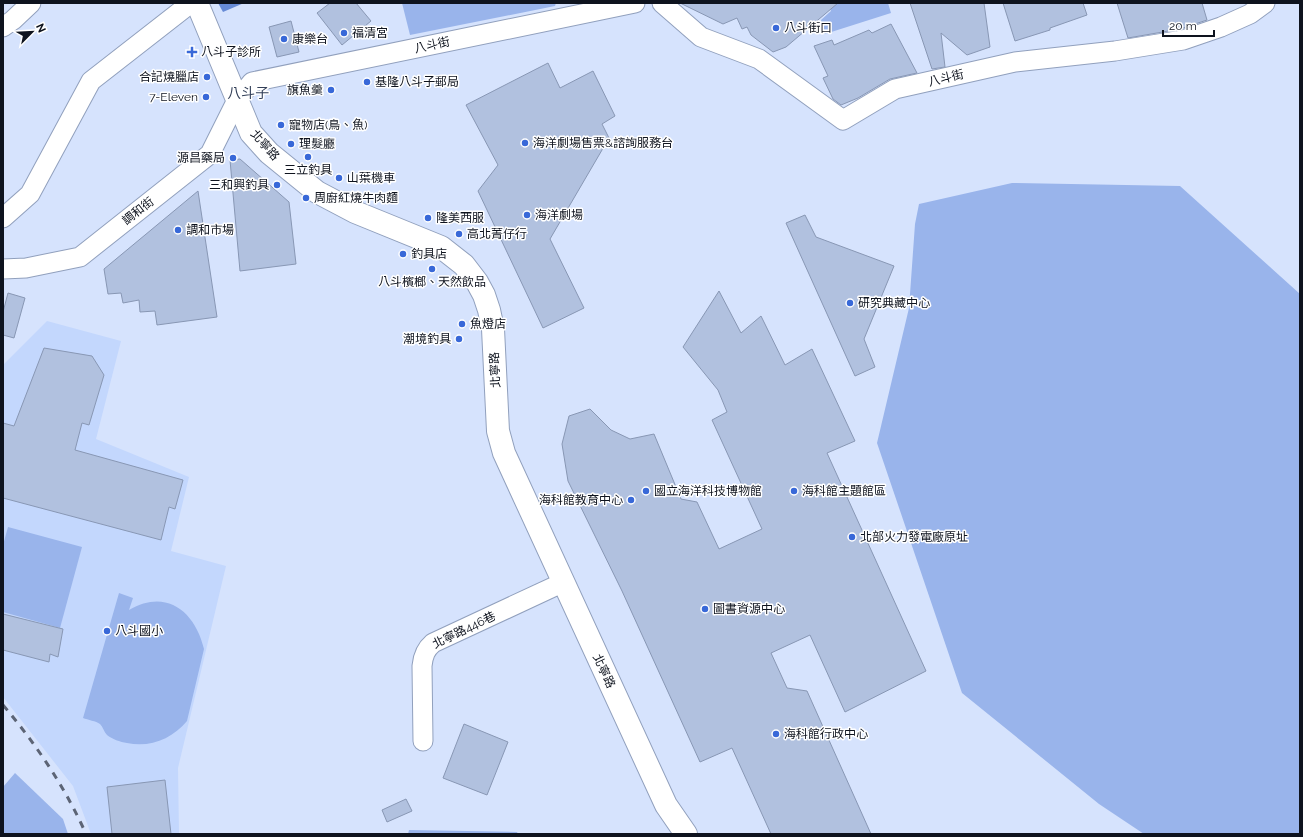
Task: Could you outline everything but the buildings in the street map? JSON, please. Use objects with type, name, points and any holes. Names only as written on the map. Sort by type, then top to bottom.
[{"type":"main road","name":"北寧路","points":[[197,3],[251,133],[269,154],[317,192],[355,212],[441,247],[464,265],[477,282],[484,295],[493,329],[498,431],[504,453],[666,805],[686,834]]},
{"type":"street","points":[[3,27],[31,3]]},
{"type":"street","points":[[3,218],[30,194],[91,81],[191,3]]},
{"type":"street","name":"八斗街","points":[[237,100],[252,82],[635,3]]},
{"type":"street","name":"八斗街","points":[[662,3],[701,37],[759,59],[843,120],[895,89],[1015,62],[1115,51],[1183,40],[1221,27],[1250,14],[1265,3]]},
{"type":"street","name":"調和街","points":[[3,269],[26,268],[80,257],[210,154],[237,100]]},
{"type":"street","name":"北寧路446巷","points":[[423,741],[422,658],[426,649],[434,643],[564,582]]},
{"type":"shaded area","points":[[218,3],[244,3],[223,12]]},
{"type":"shaded area","points":[[402,3],[556,3],[555,6],[410,35]]},
{"type":"shaded area","points":[[828,3],[888,3],[891,13],[825,34],[821,20],[831,11]]},
{"type":"shaded area","points":[[1012,183],[1180,186],[1300,294],[1300,834],[1144,834],[1099,804],[962,693],[877,443],[909,308],[915,224],[919,204]]},
{"type":"shaded area","name":"八斗國小","points":[[47,321],[121,341],[96,439],[189,477],[171,551],[226,566],[178,768],[179,834],[91,834],[73,786],[3,697],[3,365]]},
{"type":"shaded area","points":[[8,527],[82,547],[60,628],[3,612],[3,545]]},
{"type":"shaded area","points":[[119,593],[133,598],[129,610],[142,604],[155,601],[167,603],[177,607],[186,614],[194,624],[204,649],[187,721],[175,733],[160,741],[152,743],[124,743],[107,735],[100,724],[83,718]]},
{"type":"shaded area","points":[[15,773],[63,819],[68,834],[3,834],[3,787]]},
{"type":"shaded area","points":[[409,830],[517,832],[518,834],[408,834]]},
{"type":"railway","points":[[3,705],[49,766],[69,800],[86,834]]},
{"type":"place","name":"八斗街口","points":[[776,28]]},
{"type":"place","name":"福清宮","points":[[344,33]]},
{"type":"place","name":"康樂台","points":[[284,39]]},
{"type":"place","name":"八斗子診所","points":[[192,52]]},
{"type":"place","name":"合記燒臘店","points":[[207,77]]},
{"type":"place","name":"基隆八斗子郵局","points":[[367,82]]},
{"type":"place","name":"旗魚羹","points":[[331,90]]},
{"type":"place","name":"7-Eleven","points":[[206,97]]},
{"type":"place","name":"寵物店(鳥、魚)","points":[[281,125]]},
{"type":"place","name":"海洋劇場售票&諮詢服務台","points":[[525,143]]},
{"type":"place","name":"理髮廳","points":[[291,144]]},
{"type":"place","name":"三立釣具","points":[[308,157]]},
{"type":"place","name":"源昌藥局","points":[[233,158]]},
{"type":"place","name":"山葉機車","points":[[339,178]]},
{"type":"place","name":"三和興釣具","points":[[277,185]]},
{"type":"place","name":"周廚紅燒牛肉麵","points":[[306,198]]},
{"type":"place","name":"海洋劇場","points":[[527,215]]},
{"type":"place","name":"隆美西服","points":[[428,218]]},
{"type":"place","name":"調和市場","points":[[178,230]]},
{"type":"place","name":"高北菁仔行","points":[[459,234]]},
{"type":"place","name":"釣具店","points":[[403,254]]},
{"type":"place","name":"八斗檳榔、天然飲品","points":[[432,269]]},
{"type":"place","name":"研究典藏中心","points":[[850,303]]},
{"type":"place","name":"魚燈店","points":[[462,324]]},
{"type":"place","name":"潮境釣具","points":[[459,339]]},
{"type":"place","name":"國立海洋科技博物館","points":[[646,491]]},
{"type":"place","name":"海科館主題館區","points":[[794,491]]},
{"type":"place","name":"海科館教育中心","points":[[631,500]]},
{"type":"place","name":"北部火力發電廠原址","points":[[852,537]]},
{"type":"place","name":"圖書資源中心","points":[[705,609]]},
{"type":"place","name":"八斗國小","points":[[107,631]]},
{"type":"place","name":"海科館行政中心","points":[[776,734]]},
{"type":"district","name":"八斗子","points":[[248,93]]}]
